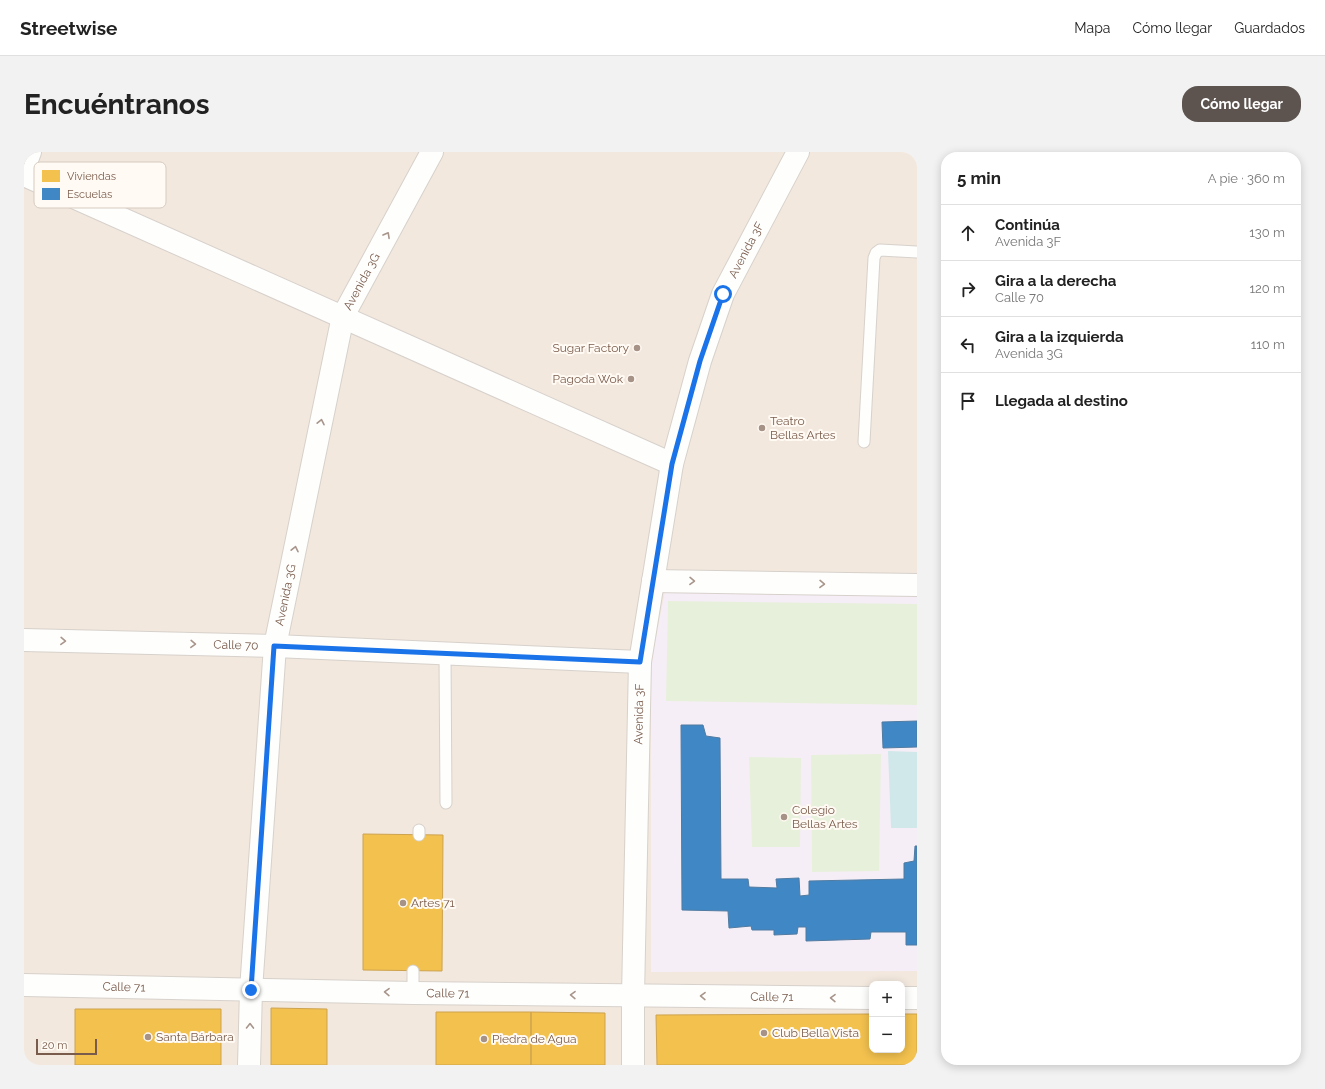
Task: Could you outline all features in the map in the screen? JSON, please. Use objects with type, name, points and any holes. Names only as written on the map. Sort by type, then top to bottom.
[{"type":"street","points":[[24,168],[30,152]]},
{"type":"street","name":"Avenida 3G","points":[[249,1065],[251,990],[274,646],[343,316],[432,152]]},
{"type":"street","name":"Avenida 3F","points":[[633,1065],[640,662],[672,464],[700,361],[723,294],[798,152]]},
{"type":"street","points":[[24,175],[34,179]]},
{"type":"street","points":[[99,208],[672,464]]},
{"type":"street","points":[[653,581],[917,585]]},
{"type":"street","name":"Calle 70","points":[[24,640],[274,646],[640,662]]},
{"type":"street","name":"Calle 71","points":[[24,985],[413,993],[869,998]]},
{"type":"street","points":[[905,998],[917,998]]},
{"type":"lane","points":[[864,442],[874,258],[876,253],[880,250],[917,252]]},
{"type":"lane","points":[[445,654],[446,803]]},
{"type":"lane","points":[[413,971],[413,993]]},
{"type":"shaded area","points":[[24,152],[917,152],[917,1065],[24,1065]]},
{"type":"shaded area","name":"Colegio Bellas Artes","points":[[665,591],[917,595],[917,971],[651,972],[651,664]]},
{"type":"green space","points":[[668,601],[917,604],[917,705],[666,701]]},
{"type":"green space","points":[[881,754],[879,871],[812,872],[811,755]]},
{"type":"green space","points":[[749,757],[801,758],[800,847],[752,847]]},
{"type":"water","points":[[888,751],[917,752],[917,828],[891,828]]},
{"type":"building: Viviendas","name":"Artes 71","points":[[363,834],[443,835],[442,971],[363,970]]},
{"type":"building: Viviendas","points":[[271,1008],[327,1009],[327,1065],[271,1065]]},
{"type":"building: Viviendas","name":"Santa Bárbara","points":[[75,1009],[221,1009],[221,1065],[75,1065]]},
{"type":"building: Viviendas","name":"Piedra de Agua","points":[[436,1012],[531,1012],[531,1065],[436,1065]]},
{"type":"building: Viviendas","points":[[531,1012],[605,1013],[605,1065],[531,1065]]},
{"type":"building: Viviendas","name":"Club Bella Vista","points":[[869,1014],[869,1053],[905,1053],[905,1014],[917,1014],[917,1065],[657,1065],[656,1015]]},
{"type":"building: Escuelas","points":[[917,721],[917,747],[883,748],[882,722]]},
{"type":"building: Escuelas","points":[[681,725],[703,725],[706,736],[720,738],[721,879],[748,879],[749,887],[777,888],[776,879],[799,878],[800,896],[809,895],[809,881],[904,879],[904,863],[914,861],[915,846],[917,846],[917,945],[906,945],[906,932],[871,932],[870,939],[806,941],[806,927],[798,927],[797,934],[774,935],[774,930],[752,930],[751,926],[729,928],[728,911],[682,910]]},
{"type":"place","name":"Sugar Factory","points":[[637,348]]},
{"type":"place","name":"Pagoda Wok","points":[[631,379]]},
{"type":"place","name":"Teatro Bellas Artes","points":[[762,428]]},
{"type":"place","name":"Colegio Bellas Artes","points":[[784,817]]},
{"type":"place","name":"Artes 71","points":[[403,903]]},
{"type":"place","name":"Club Bella Vista","points":[[764,1033]]},
{"type":"place","name":"Santa Bárbara","points":[[148,1037]]},
{"type":"place","name":"Piedra de Agua","points":[[484,1039]]},
{"type":"route","points":[[251,990],[274,646],[640,662],[672,464],[700,361],[723,294]]}]
